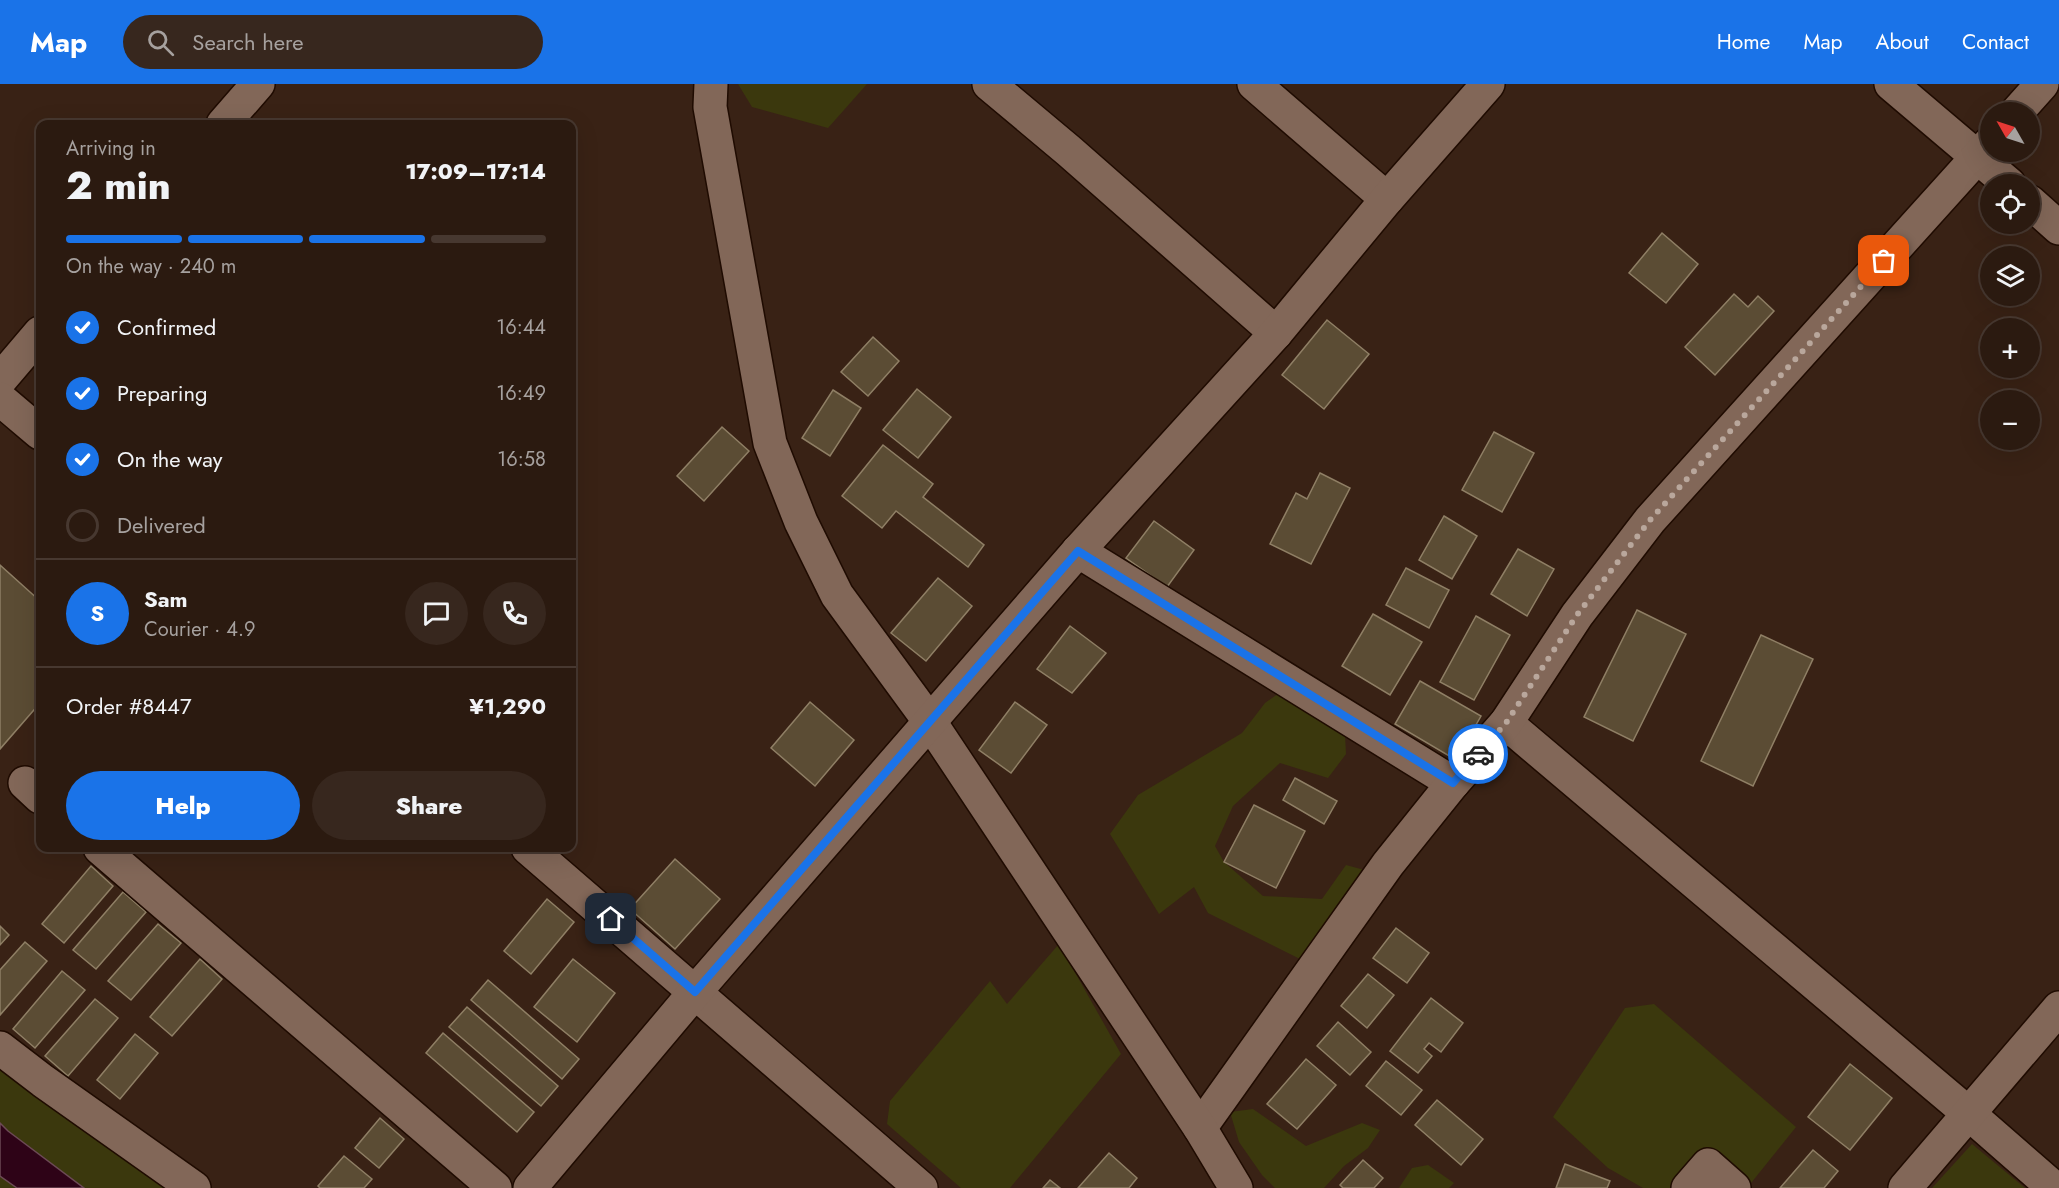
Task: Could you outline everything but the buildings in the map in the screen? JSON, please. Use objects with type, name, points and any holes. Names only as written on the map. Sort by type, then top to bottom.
[{"type":"street","points":[[226,120],[258,84]]},
{"type":"street","points":[[711,84],[710,107],[770,443],[801,522],[837,595],[930,722],[1200,1128],[1236,1188]]},
{"type":"street","points":[[989,84],[1069,151],[1276,333]]},
{"type":"street","points":[[1254,84],[1387,199]]},
{"type":"street","points":[[530,1188],[695,992],[1078,551],[1276,333],[1387,199],[1488,84]]},
{"type":"street","points":[[1891,84],[1980,148]]},
{"type":"street","points":[[2026,102],[2042,84]]},
{"type":"street","points":[[1200,1128],[1388,864],[1453,783],[1506,723],[1577,615],[1650,520],[1980,155]]},
{"type":"street","points":[[1992,162],[2001,174]]},
{"type":"street","points":[[2040,211],[2059,228]]},
{"type":"street","points":[[0,380],[36,338]]},
{"type":"street","points":[[0,399],[36,430]]},
{"type":"street","points":[[1078,551],[1453,783]]},
{"type":"street","points":[[1506,723],[2054,1188]]},
{"type":"street","points":[[105,852],[495,1188]]},
{"type":"street","points":[[533,852],[921,1188]]},
{"type":"street","points":[[1905,1188],[2059,1008]]},
{"type":"street","points":[[0,1048],[194,1188]]},
{"type":"street","points":[[1688,1188],[1708,1165],[1734,1188]]},
{"type":"shaded area","points":[[738,84],[867,84],[828,128],[752,107]]},
{"type":"shaded area","points":[[1282,691],[1344,715],[1346,754],[1328,778],[1280,763],[1233,806],[1215,846],[1224,862],[1263,896],[1322,899],[1346,865],[1368,871],[1306,962],[1208,913],[1194,887],[1159,914],[1110,834],[1138,795],[1242,733],[1265,703]]},
{"type":"shaded area","points":[[1059,944],[1121,1054],[1010,1188],[961,1188],[887,1124],[890,1101],[990,981],[1007,1004]]},
{"type":"shaded area","points":[[1654,1004],[1796,1127],[1747,1188],[1643,1188],[1608,1168],[1553,1117],[1625,1008]]},
{"type":"shaded area","points":[[0,1046],[203,1188],[0,1188]]},
{"type":"shaded area","points":[[1253,1109],[1306,1146],[1362,1123],[1380,1130],[1368,1148],[1344,1166],[1324,1188],[1275,1188],[1262,1175],[1239,1142],[1230,1112]]},
{"type":"shaded area","points":[[0,1123],[84,1188],[17,1188],[0,1176]]},
{"type":"shaded area","points":[[1972,1144],[2025,1188],[1932,1188]]},
{"type":"shaded area","points":[[1428,1165],[1454,1183],[1449,1188],[1399,1188],[1412,1168]]},
{"type":"way so far","points":[[1478,754],[1506,723],[1577,615],[1650,520],[1884,261]]},
{"type":"route","points":[[611,919],[695,992],[1078,551],[1453,783],[1478,754]]}]
